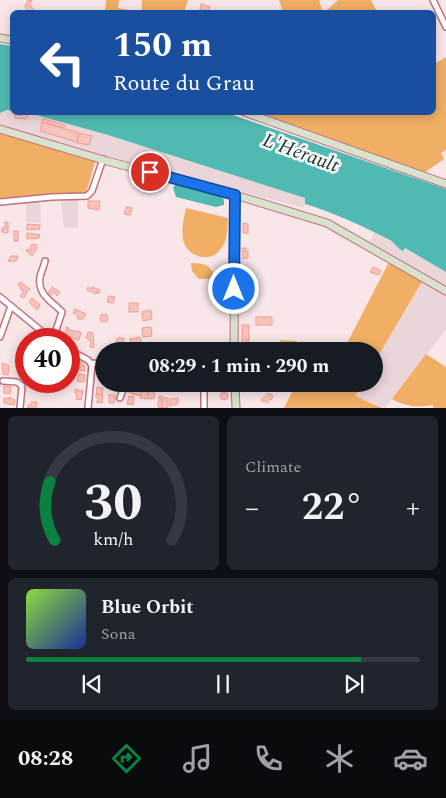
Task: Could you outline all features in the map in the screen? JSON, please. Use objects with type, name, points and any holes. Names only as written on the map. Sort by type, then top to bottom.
[{"type":"street","points":[[433,0],[446,27]]},
{"type":"street","points":[[252,115],[446,184]]},
{"type":"street","points":[[0,128],[327,223],[446,291]]},
{"type":"street","points":[[0,202],[87,196],[92,191],[102,159]]},
{"type":"street","points":[[234,342],[235,195]]},
{"type":"street","points":[[45,261],[40,278],[41,291],[43,296],[62,312],[56,328]]},
{"type":"street","points":[[0,297],[38,328]]},
{"type":"street","points":[[0,337],[11,306]]},
{"type":"street","points":[[80,355],[91,364],[95,364]]},
{"type":"street","points":[[88,408],[91,364]]},
{"type":"street","points":[[3,381],[17,382],[22,386],[20,408]]},
{"type":"street","points":[[120,398],[122,392]]},
{"type":"street","points":[[204,392],[204,408]]},
{"type":"street","points":[[235,392],[236,408]]},
{"type":"shaded area","points":[[106,0],[119,0],[118,8],[130,10],[105,10]]},
{"type":"shaded area","points":[[142,0],[188,0],[185,10],[142,10]]},
{"type":"shaded area","points":[[279,0],[319,0],[322,10],[282,10]]},
{"type":"shaded area","points":[[338,0],[371,0],[376,10],[327,10]]},
{"type":"shaded area","points":[[446,57],[446,150],[441,153],[444,159],[424,173],[263,115],[436,115],[436,63]]},
{"type":"shaded area","points":[[7,110],[10,111],[10,115],[36,115],[108,135],[306,198],[304,208],[122,160],[0,125],[0,113]]},
{"type":"shaded area","points":[[0,133],[96,159],[86,193],[0,199]]},
{"type":"shaded area","points":[[78,199],[78,227],[64,228],[61,201]]},
{"type":"shaded area","points":[[40,201],[41,223],[26,222],[26,203]]},
{"type":"shaded area","points":[[186,208],[228,218],[226,240],[214,255],[209,257],[198,256],[192,253],[185,245],[182,231]]},
{"type":"shaded area","points":[[375,232],[446,272],[446,329],[385,408],[354,396],[357,392],[383,392],[383,348],[423,281],[424,274],[370,242]]},
{"type":"shaded area","points":[[389,262],[423,280],[383,348],[383,342],[348,342]]},
{"type":"shaded area","points":[[191,263],[210,268],[214,279],[199,279],[192,271]]},
{"type":"shaded area","points":[[280,340],[297,341],[297,342],[280,342]]},
{"type":"shaded area","points":[[426,354],[446,367],[446,408],[434,408],[432,405],[411,406],[392,399]]},
{"type":"shaded area","points":[[292,392],[357,392],[355,396],[382,408],[284,408]]},
{"type":"water","points":[[0,44],[10,46],[10,111],[0,113]]},
{"type":"water","name":"L'Hérault","points":[[36,115],[233,115],[446,189],[446,272],[405,248],[403,251],[390,240],[338,216],[305,204],[305,198],[108,135]]},
{"type":"water","points":[[177,182],[220,194],[224,200],[224,205],[216,207],[176,197],[173,188]]},
{"type":"building","points":[[28,0],[32,1],[30,5],[34,10],[28,10],[25,6]]},
{"type":"building","points":[[201,4],[210,7],[209,10],[200,10]]},
{"type":"building","points":[[15,115],[28,115],[26,119],[15,118]]},
{"type":"building","points":[[43,119],[65,125],[64,128],[42,122]]},
{"type":"building","points":[[42,122],[79,133],[77,142],[40,131]]},
{"type":"building","points":[[79,133],[92,136],[89,145],[77,143]]},
{"type":"building","points":[[88,201],[100,201],[99,210],[88,208]]},
{"type":"building","points":[[126,207],[132,208],[130,215],[124,214]]},
{"type":"building","points":[[5,222],[8,222],[8,233],[2,232],[2,228],[5,228]]},
{"type":"building","points":[[243,223],[248,224],[248,233],[243,233]]},
{"type":"building","points":[[27,224],[40,225],[40,229],[27,230]]},
{"type":"building","points":[[14,231],[18,231],[18,241],[14,241]]},
{"type":"building","points":[[27,233],[40,235],[39,238],[27,239]]},
{"type":"building","points":[[32,244],[37,245],[32,256],[26,251],[27,249],[29,251]]},
{"type":"building","points":[[242,248],[246,248],[244,251],[248,251],[248,258],[243,259]]},
{"type":"building","points":[[11,256],[18,256],[16,261],[8,261]]},
{"type":"building","points":[[373,267],[381,271],[379,275],[370,272]]},
{"type":"building","points":[[20,282],[30,289],[24,298],[20,296],[24,291],[18,285]]},
{"type":"building","points":[[52,287],[60,292],[57,296],[53,292],[50,297],[47,295]]},
{"type":"building","points":[[88,287],[100,290],[96,294],[87,290]]},
{"type":"building","points":[[109,296],[115,297],[113,303],[107,302]]},
{"type":"building","points":[[32,298],[40,305],[37,310],[29,302]]},
{"type":"building","points":[[129,303],[138,303],[138,312],[129,312]]},
{"type":"building","points":[[75,309],[86,314],[83,319],[78,319],[77,315],[73,313]]},
{"type":"building","points":[[151,310],[152,319],[143,321],[142,312]]},
{"type":"building","points":[[104,314],[108,318],[104,322],[100,318]]},
{"type":"building","points":[[256,317],[272,317],[272,325],[256,325]]},
{"type":"building","points":[[242,325],[249,325],[249,341],[242,341]]},
{"type":"building","points":[[151,327],[152,336],[143,337],[142,328]]},
{"type":"building","points":[[88,332],[93,333],[94,348],[90,347],[91,341],[86,338]]},
{"type":"building","points":[[140,337],[141,342],[131,342],[130,339]]},
{"type":"building","points":[[117,338],[124,338],[123,342],[117,342]]},
{"type":"building","points":[[80,362],[82,362],[81,365],[84,365],[85,371],[80,370]]},
{"type":"building","points":[[2,363],[9,366],[8,375],[3,374]]},
{"type":"building","points":[[80,374],[85,375],[84,382],[80,381]]},
{"type":"building","points":[[4,386],[11,387],[10,394],[4,393]]},
{"type":"building","points":[[83,390],[81,400],[76,399],[77,393]]},
{"type":"building","points":[[134,392],[142,392],[141,396],[133,394]]},
{"type":"building","points":[[141,392],[148,392],[147,399],[140,398]]},
{"type":"building","points":[[148,392],[154,392],[154,398],[148,398]]},
{"type":"building","points":[[221,393],[227,393],[227,399],[221,399]]},
{"type":"building","points":[[269,393],[273,396],[271,400],[267,403],[263,402],[261,400]]},
{"type":"building","points":[[96,394],[103,395],[102,403],[96,402],[99,399],[96,398]]},
{"type":"building","points":[[109,395],[115,395],[114,403],[109,403]]},
{"type":"building","points":[[129,396],[134,397],[133,405],[127,404]]},
{"type":"building","points":[[159,396],[162,396],[162,408],[158,407]]},
{"type":"building","points":[[9,397],[15,400],[14,405],[4,403],[4,398],[9,399]]},
{"type":"building","points":[[162,398],[168,398],[168,408],[162,408]]},
{"type":"building","points":[[178,398],[178,404],[170,406],[170,399]]},
{"type":"building","points":[[31,402],[37,402],[36,408],[28,408]]},
{"type":"route","points":[[150,172],[235,195],[234,289]]}]
